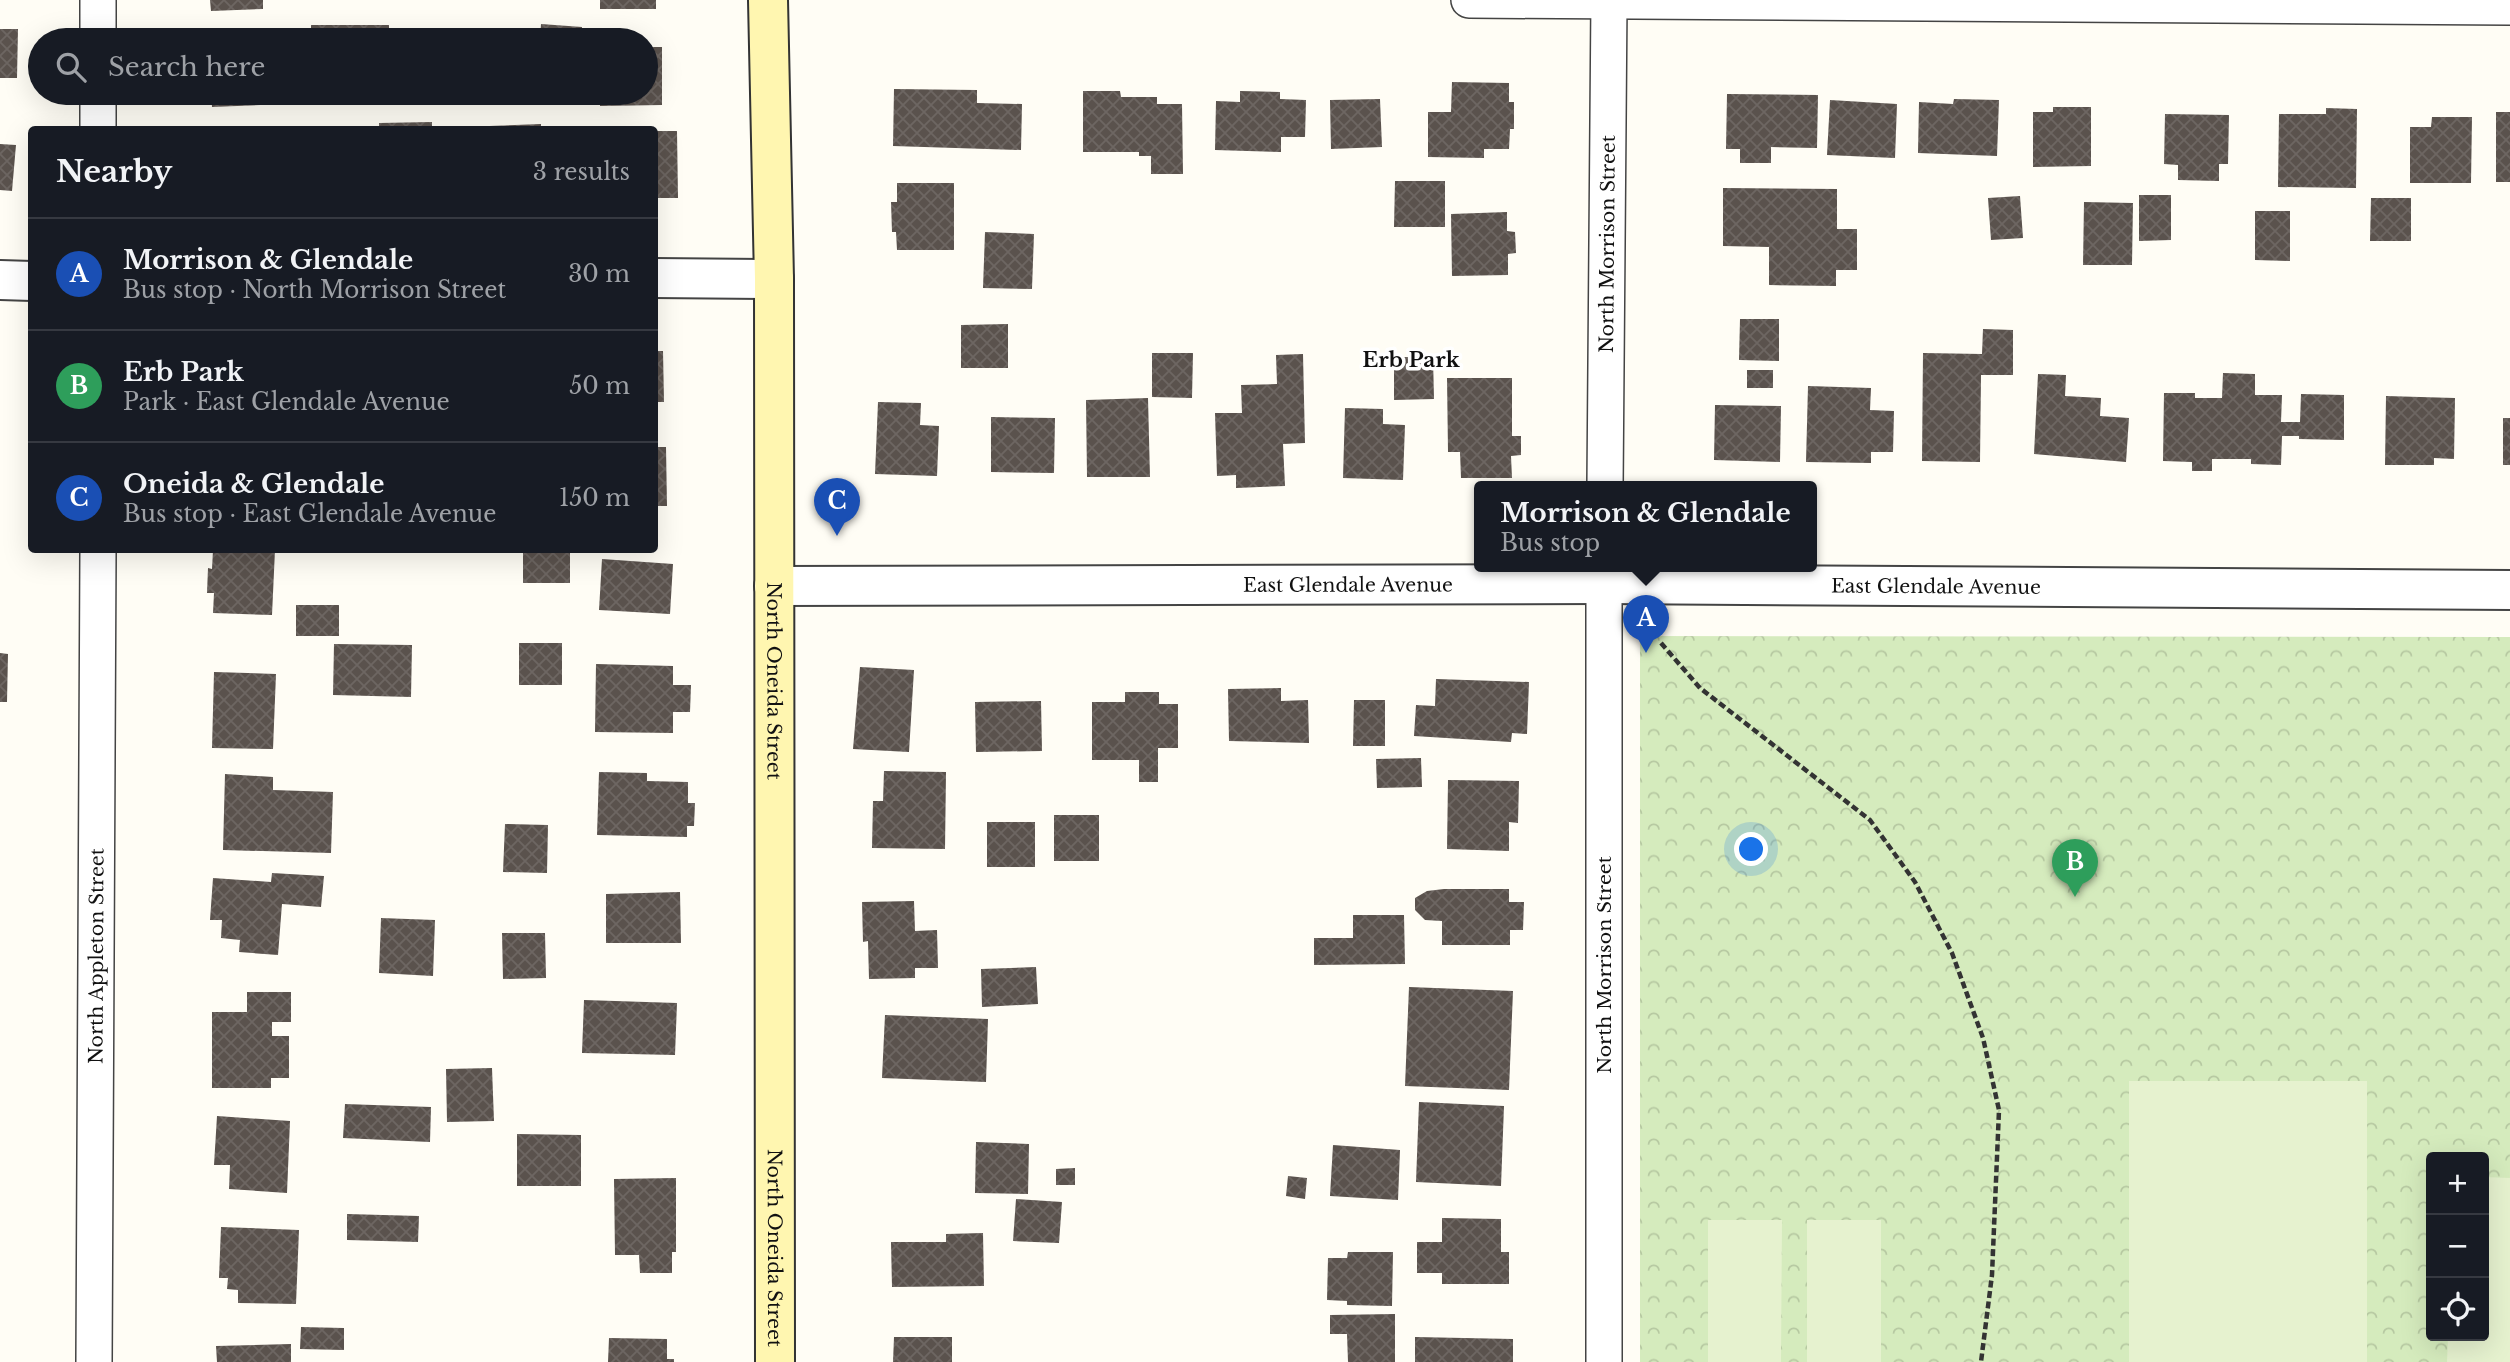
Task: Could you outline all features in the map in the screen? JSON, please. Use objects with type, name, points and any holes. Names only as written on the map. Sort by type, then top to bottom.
[{"type":"main road","name":"North Oneida Street","points":[[768,0],[774,279],[775,1362]]},
{"type":"street","points":[[98,0],[98,28]]},
{"type":"street","points":[[1469,0],[2510,7]]},
{"type":"street","name":"North Morrison Street","points":[[1605,481],[1609,1]]},
{"type":"street","points":[[98,105],[98,126]]},
{"type":"street","points":[[658,278],[774,279]]},
{"type":"street","points":[[0,280],[28,281]]},
{"type":"street","name":"North Appleton Street","points":[[94,1362],[98,553]]},
{"type":"street","name":"North Morrison Street","points":[[1604,575],[1604,1362]]},
{"type":"street","name":"East Glendale Avenue","points":[[774,586],[1604,575],[2510,590]]},
{"type":"path","points":[[1661,643],[1700,688],[1870,820],[1915,881],[1952,953],[1983,1038],[1999,1110],[1992,1275],[1981,1362]]},
{"type":"green space","points":[[1640,636],[2510,637],[2510,1362],[1640,1362]]},
{"type":"green space","points":[[2129,1081],[2367,1081],[2367,1362],[2129,1362]]},
{"type":"green space","points":[[2489,1177],[2510,1178],[2510,1362],[2447,1362],[2448,1341],[2489,1341]]},
{"type":"green space","points":[[1708,1220],[1782,1220],[1781,1362],[1708,1362]]},
{"type":"green space","points":[[1807,1220],[1881,1220],[1881,1362],[1807,1362]]},
{"type":"building","points":[[210,0],[263,0],[263,9],[211,11]]},
{"type":"building","points":[[600,0],[656,0],[656,9],[600,9]]},
{"type":"building","points":[[541,24],[582,27],[582,28],[541,28]]},
{"type":"building","points":[[311,25],[389,25],[389,28],[311,28]]},
{"type":"building","points":[[0,29],[18,29],[17,78],[0,78]]},
{"type":"building","points":[[658,47],[662,47],[662,105],[600,106],[658,105]]},
{"type":"building","points":[[1452,82],[1509,83],[1509,102],[1514,102],[1514,129],[1510,129],[1509,149],[1484,149],[1484,158],[1428,157],[1428,112],[1451,112]]},
{"type":"building","points":[[894,89],[977,90],[977,103],[1022,104],[1021,150],[893,146]]},
{"type":"building","points":[[1083,91],[1120,91],[1121,97],[1157,97],[1157,104],[1182,104],[1183,174],[1151,174],[1151,156],[1139,156],[1139,152],[1083,152]]},
{"type":"building","points":[[1240,91],[1280,92],[1280,99],[1306,100],[1305,137],[1281,137],[1281,152],[1215,150],[1216,101],[1240,102]]},
{"type":"building","points":[[1727,94],[1818,95],[1817,148],[1771,147],[1771,163],[1740,163],[1740,149],[1726,149]]},
{"type":"building","points":[[1380,99],[1382,147],[1331,149],[1330,100]]},
{"type":"building","points":[[1954,99],[1999,100],[1997,156],[1918,153],[1919,102],[1953,104]]},
{"type":"building","points":[[1830,100],[1897,104],[1895,158],[1827,155]]},
{"type":"building","points":[[212,105],[261,105],[212,107]]},
{"type":"building","points":[[2053,107],[2091,107],[2091,166],[2033,167],[2033,112],[2053,112]]},
{"type":"building","points":[[2326,108],[2357,109],[2356,188],[2278,187],[2279,114],[2326,114]]},
{"type":"building","points":[[2496,112],[2510,112],[2510,182],[2496,182]]},
{"type":"building","points":[[2165,114],[2229,115],[2228,164],[2219,164],[2219,181],[2178,180],[2178,165],[2164,164]]},
{"type":"building","points":[[2432,117],[2472,117],[2471,183],[2410,183],[2410,127],[2431,127]]},
{"type":"building","points":[[432,122],[432,126],[379,126],[379,123]]},
{"type":"building","points":[[541,124],[541,126],[489,126]]},
{"type":"building","points":[[658,131],[677,131],[678,198],[658,198]]},
{"type":"building","points":[[0,144],[16,145],[12,191],[0,190]]},
{"type":"building","points":[[1395,181],[1445,181],[1445,227],[1394,227]]},
{"type":"building","points":[[897,183],[954,183],[954,250],[897,250],[896,232],[892,232],[891,202],[897,202]]},
{"type":"building","points":[[1723,188],[1837,189],[1837,229],[1857,229],[1857,270],[1836,270],[1836,286],[1769,285],[1769,247],[1723,246]]},
{"type":"building","points":[[2139,195],[2171,195],[2171,240],[2139,241]]},
{"type":"building","points":[[2020,196],[2023,238],[1991,240],[1988,198]]},
{"type":"building","points":[[2371,198],[2411,198],[2411,241],[2370,241]]},
{"type":"building","points":[[2084,202],[2133,203],[2132,265],[2083,265]]},
{"type":"building","points":[[2255,211],[2290,211],[2290,261],[2255,260]]},
{"type":"building","points":[[1507,212],[1507,231],[1515,232],[1516,253],[1508,254],[1508,275],[1452,276],[1451,214]]},
{"type":"building","points":[[985,232],[1034,234],[1032,289],[983,288]]},
{"type":"building","points":[[1740,319],[1779,319],[1779,361],[1739,360]]},
{"type":"building","points":[[1008,324],[1008,368],[961,368],[961,325]]},
{"type":"building","points":[[1983,329],[2013,330],[2013,375],[1981,375],[1980,462],[1922,461],[1923,353],[1982,354]]},
{"type":"building","points":[[658,351],[663,351],[664,402],[658,402]]},
{"type":"building","points":[[1152,353],[1193,353],[1192,398],[1152,397]]},
{"type":"building","points":[[1303,354],[1305,443],[1283,444],[1285,486],[1236,488],[1236,475],[1217,476],[1215,413],[1242,413],[1241,385],[1277,384],[1276,355]]},
{"type":"building","points":[[1394,357],[1433,357],[1434,399],[1394,400]]},
{"type":"building","points":[[1747,370],[1773,370],[1773,388],[1747,388]]},
{"type":"building","points":[[2223,373],[2255,374],[2255,395],[2282,395],[2281,422],[2300,422],[2301,394],[2344,395],[2344,440],[2282,436],[2281,465],[2251,464],[2251,459],[2212,459],[2212,471],[2192,471],[2192,462],[2163,461],[2164,393],[2195,393],[2195,398],[2222,398]]},
{"type":"building","points":[[2038,374],[2066,375],[2065,396],[2101,398],[2100,416],[2129,418],[2126,462],[2034,454]]},
{"type":"building","points":[[1447,378],[1512,378],[1512,436],[1521,436],[1521,455],[1511,456],[1512,478],[1461,478],[1460,452],[1448,452]]},
{"type":"building","points":[[1808,386],[1871,388],[1870,410],[1894,411],[1893,452],[1871,452],[1871,463],[1806,462]]},
{"type":"building","points":[[2386,396],[2455,398],[2454,459],[2434,458],[2434,465],[2385,465]]},
{"type":"building","points":[[1148,398],[1150,477],[1087,477],[1086,400]]},
{"type":"building","points":[[878,402],[921,403],[920,425],[939,426],[937,476],[875,474]]},
{"type":"building","points":[[1715,405],[1781,406],[1780,462],[1714,460]]},
{"type":"building","points":[[1345,408],[1383,409],[1383,424],[1405,425],[1403,480],[1343,478]]},
{"type":"building","points":[[991,417],[1055,418],[1054,473],[991,472]]},
{"type":"building","points":[[2503,418],[2510,418],[2510,465],[2503,465]]},
{"type":"building","points":[[658,447],[666,447],[667,506],[658,506]]},
{"type":"building","points":[[213,553],[275,553],[272,615],[213,613],[214,593],[207,593],[208,568],[212,569]]},
{"type":"building","points":[[523,553],[570,553],[570,583],[523,583]]},
{"type":"building","points":[[602,559],[673,564],[670,614],[599,610]]},
{"type":"building","points":[[296,605],[339,605],[339,636],[296,636]]},
{"type":"building","points":[[519,643],[562,643],[562,685],[519,685]]},
{"type":"building","points":[[334,644],[412,645],[411,697],[333,695]]},
{"type":"building","points":[[0,653],[8,654],[7,702],[0,702]]},
{"type":"building","points":[[596,664],[673,666],[673,685],[691,685],[690,712],[673,712],[673,733],[595,732]]},
{"type":"building","points":[[860,667],[914,670],[909,752],[853,749]]},
{"type":"building","points":[[214,672],[276,674],[273,749],[212,748]]},
{"type":"building","points":[[1436,679],[1529,682],[1527,734],[1512,733],[1511,742],[1414,736],[1416,705],[1435,706]]},
{"type":"building","points":[[1281,688],[1281,701],[1308,700],[1309,743],[1229,741],[1228,689]]},
{"type":"building","points":[[1125,692],[1159,692],[1159,704],[1178,704],[1178,748],[1158,748],[1158,782],[1139,782],[1139,760],[1092,760],[1092,702],[1125,702]]},
{"type":"building","points":[[1354,700],[1385,700],[1385,746],[1353,746]]},
{"type":"building","points":[[1041,701],[1042,751],[976,752],[975,702]]},
{"type":"building","points":[[1421,758],[1422,787],[1377,788],[1376,759]]},
{"type":"building","points":[[884,771],[946,772],[945,849],[872,848],[873,801],[883,801]]},
{"type":"building","points":[[599,772],[647,773],[647,781],[688,782],[688,803],[695,803],[694,826],[687,826],[687,837],[597,835]]},
{"type":"building","points":[[225,774],[273,777],[273,790],[333,792],[331,853],[223,850]]},
{"type":"building","points":[[1448,780],[1519,781],[1518,823],[1509,822],[1509,851],[1447,849]]},
{"type":"building","points":[[1054,815],[1099,815],[1099,861],[1054,861]]},
{"type":"building","points":[[987,822],[1035,822],[1035,867],[987,867]]},
{"type":"building","points":[[505,824],[548,825],[547,873],[503,872]]},
{"type":"building","points":[[272,873],[324,876],[321,907],[282,904],[278,955],[239,952],[240,940],[221,938],[222,920],[210,920],[213,878],[271,882]]},
{"type":"building","points":[[1509,889],[1509,902],[1524,902],[1523,930],[1510,930],[1510,945],[1442,945],[1442,921],[1425,920],[1415,910],[1415,898],[1427,891]]},
{"type":"building","points":[[680,892],[681,943],[606,943],[606,894]]},
{"type":"building","points":[[914,901],[915,931],[937,930],[938,968],[915,968],[915,978],[869,979],[868,941],[863,942],[862,902]]},
{"type":"building","points":[[1353,915],[1404,915],[1405,964],[1314,965],[1314,938],[1353,938]]},
{"type":"building","points":[[381,918],[435,920],[433,976],[379,973]]},
{"type":"building","points":[[502,933],[545,933],[546,978],[503,979]]},
{"type":"building","points":[[1036,967],[1038,1004],[982,1007],[981,969]]},
{"type":"building","points":[[1409,987],[1513,991],[1509,1090],[1405,1086]]},
{"type":"building","points":[[247,992],[291,992],[291,1022],[272,1022],[272,1036],[289,1036],[289,1078],[271,1078],[271,1088],[212,1088],[212,1012],[247,1012]]},
{"type":"building","points":[[584,1000],[677,1003],[675,1055],[582,1053]]},
{"type":"building","points":[[885,1015],[988,1019],[986,1082],[882,1078]]},
{"type":"building","points":[[492,1068],[494,1121],[447,1122],[446,1069]]},
{"type":"building","points":[[1419,1102],[1504,1106],[1501,1186],[1416,1182]]},
{"type":"building","points":[[345,1104],[431,1107],[430,1142],[343,1138]]},
{"type":"building","points":[[217,1116],[290,1121],[287,1193],[229,1189],[230,1165],[214,1165]]},
{"type":"building","points":[[517,1134],[581,1135],[581,1186],[517,1186]]},
{"type":"building","points":[[976,1142],[1029,1144],[1028,1194],[975,1193]]},
{"type":"building","points":[[1333,1145],[1400,1150],[1398,1200],[1330,1196]]},
{"type":"building","points":[[1075,1168],[1075,1185],[1056,1185],[1056,1169]]},
{"type":"building","points":[[1288,1176],[1307,1178],[1305,1199],[1286,1196]]},
{"type":"building","points":[[676,1178],[676,1252],[672,1252],[672,1273],[640,1273],[639,1255],[615,1255],[614,1179]]},
{"type":"building","points":[[1016,1199],[1062,1202],[1059,1243],[1013,1241]]},
{"type":"building","points":[[347,1214],[419,1216],[418,1242],[347,1240]]},
{"type":"building","points":[[1442,1218],[1501,1219],[1501,1252],[1509,1252],[1509,1284],[1442,1284],[1442,1273],[1417,1273],[1417,1242],[1442,1242]]},
{"type":"building","points":[[221,1227],[299,1230],[296,1304],[238,1303],[238,1290],[227,1289],[228,1278],[219,1278]]},
{"type":"building","points":[[983,1233],[984,1286],[892,1287],[891,1242],[946,1242],[946,1234]]},
{"type":"building","points":[[1348,1252],[1393,1252],[1392,1306],[1347,1305],[1347,1301],[1327,1300],[1328,1258],[1347,1258]]},
{"type":"building","points":[[1395,1314],[1395,1362],[1348,1362],[1347,1334],[1330,1334],[1330,1315]]},
{"type":"building","points":[[301,1327],[344,1328],[344,1350],[300,1349]]},
{"type":"building","points":[[894,1337],[952,1337],[952,1362],[893,1362]]},
{"type":"building","points":[[1415,1337],[1513,1339],[1513,1362],[1415,1362]]},
{"type":"building","points":[[609,1338],[667,1339],[667,1359],[674,1359],[674,1362],[608,1362]]},
{"type":"building","points":[[291,1344],[291,1362],[217,1362],[216,1346]]},
{"type":"place","name":"Oneida & Glendale","points":[[837,536]]},
{"type":"place","name":"Morrison & Glendale","points":[[1646,653]]},
{"type":"place","name":"Erb Park","points":[[2075,897]]},
{"type":"district","name":"Erb Park","points":[[1411,360]]}]
